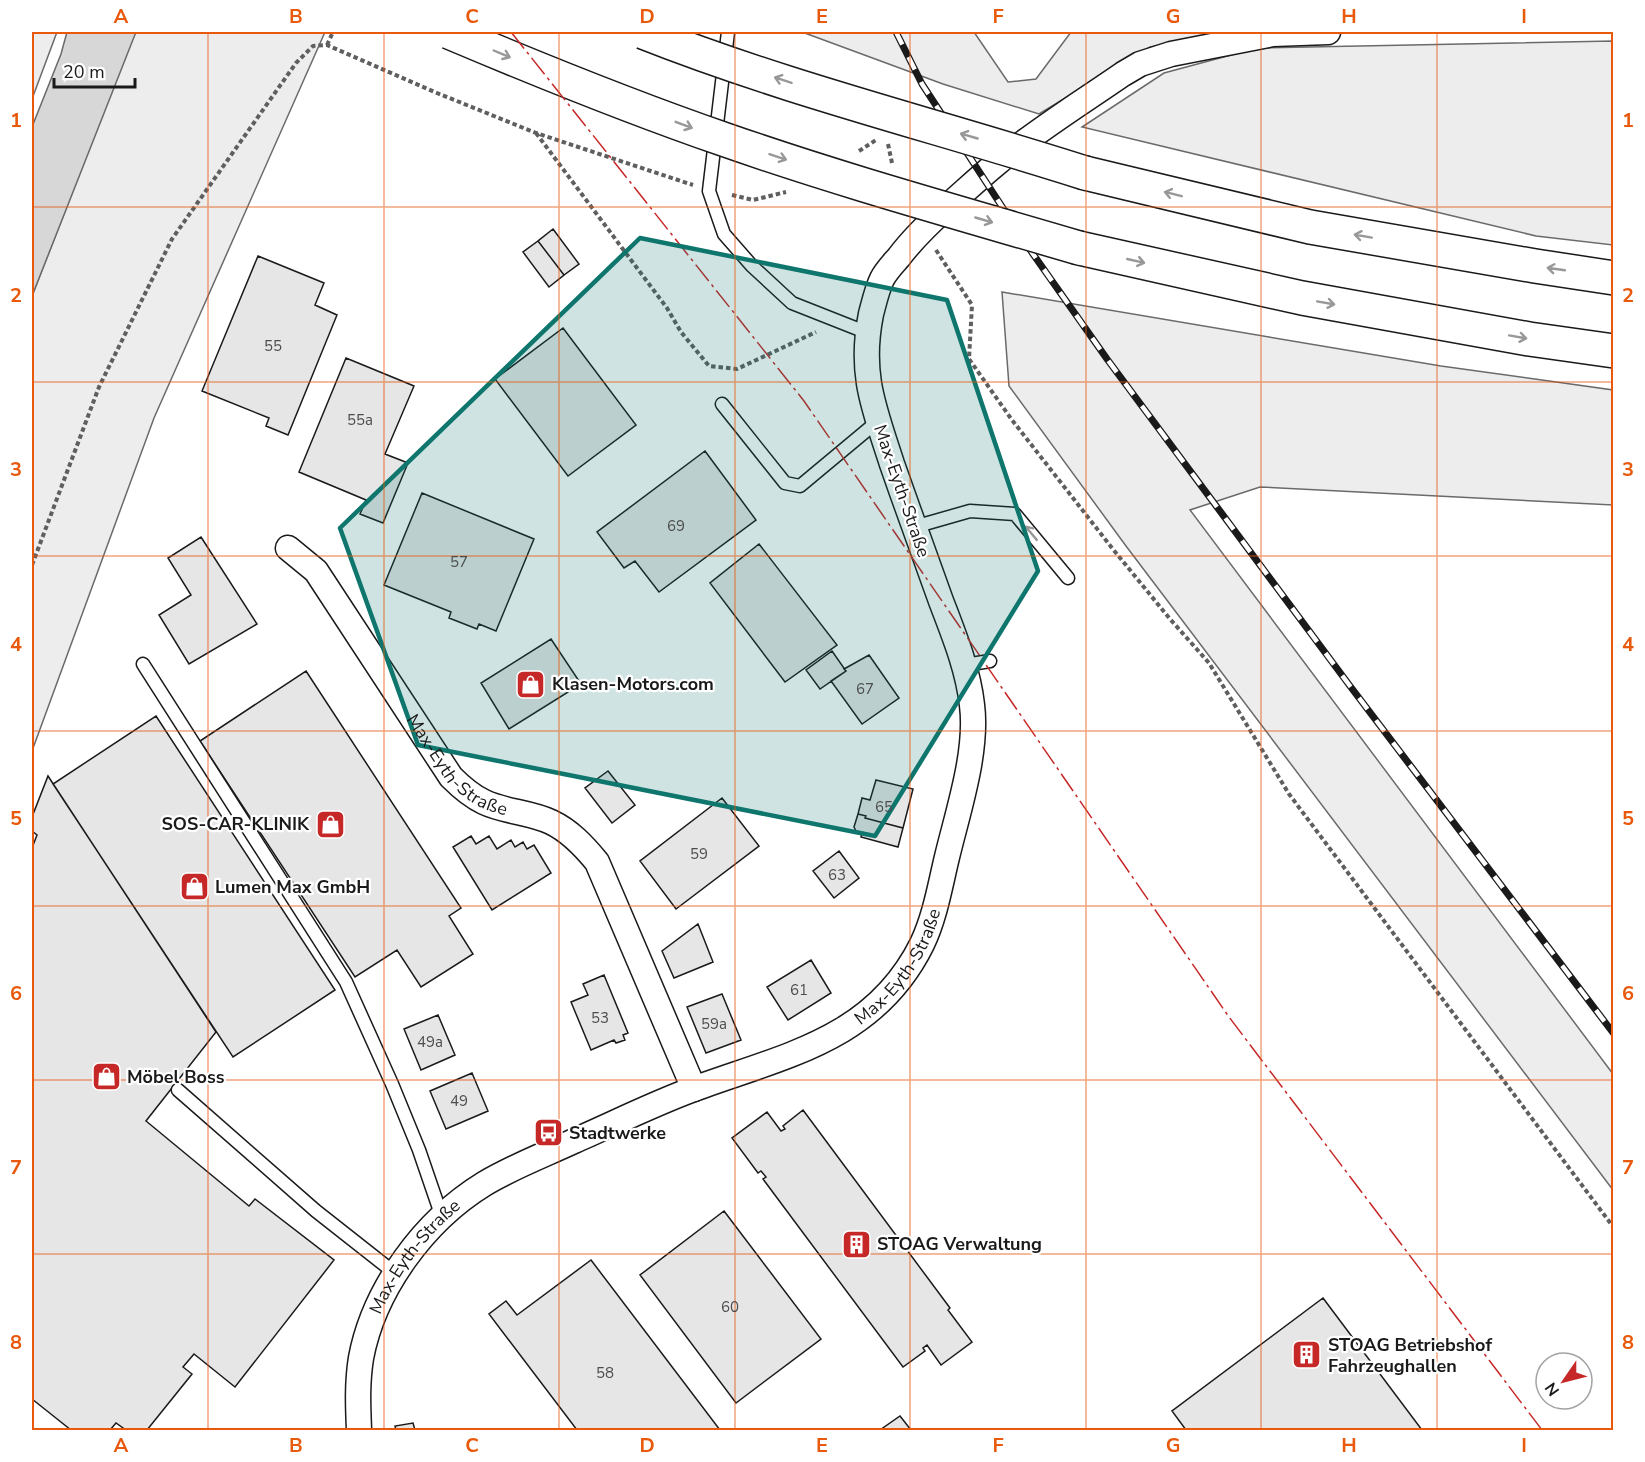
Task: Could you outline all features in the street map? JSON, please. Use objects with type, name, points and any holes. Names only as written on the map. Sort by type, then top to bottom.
[{"type":"highway","points":[[449,32],[544,72],[722,139],[882,191],[1079,248],[1302,298],[1528,339],[1614,351]]},
{"type":"highway","points":[[643,32],[847,102],[975,138],[1085,173],[1310,227],[1614,278]]},
{"type":"street","name":"Max-Eyth-Straße","points":[[359,1431],[357,1391],[362,1356],[374,1314],[396,1274],[419,1242],[442,1217],[485,1183],[644,1109],[694,1089],[748,1072],[824,1041],[867,1013],[881,1000],[910,965],[921,946],[938,896],[974,737],[972,700],[965,665],[914,527],[868,388],[865,353],[873,306],[883,278],[918,232],[999,161],[1140,64],[1171,54],[1273,34],[1328,32]]},
{"type":"street","name":"Max-Eyth-Straße","points":[[288,548],[316,571],[451,777],[467,792],[485,803],[552,822],[583,845],[597,862],[694,1089]]},
{"type":"lane","points":[[728,32],[709,191],[724,234],[752,266],[792,303],[868,333]]},
{"type":"lane","points":[[722,404],[785,483],[800,486],[878,422]]},
{"type":"lane","points":[[914,527],[970,511],[1015,514],[1068,578]]},
{"type":"lane","points":[[965,665],[990,661]]},
{"type":"lane","points":[[143,664],[346,982],[396,1095],[442,1217]]},
{"type":"lane","points":[[178,1090],[316,1211],[396,1274]]},
{"type":"path","points":[[327,45],[333,32]]},
{"type":"path","points":[[32,566],[99,387],[172,239],[296,63],[313,46],[327,45],[536,133],[640,168]]},
{"type":"path","points":[[536,133],[667,308],[681,332],[709,366],[737,369],[838,322]]},
{"type":"path","points":[[753,200],[793,190]]},
{"type":"path","points":[[918,232],[936,251],[972,305],[969,359],[1012,420],[1112,548],[1209,663],[1289,794],[1614,1228]]},
{"type":"highlighted area","points":[[640,238],[947,300],[1038,571],[875,836],[418,745],[340,528]]},
{"type":"shaded area","points":[[32,32],[57,32],[32,99]]},
{"type":"shaded area","points":[[67,32],[136,32],[32,296],[32,127],[61,54]]},
{"type":"shaded area","points":[[135,32],[325,32],[154,418],[32,751],[32,296]]},
{"type":"shaded area","points":[[802,32],[974,32],[1008,82],[1036,79],[1071,32],[1228,32],[1150,47],[1039,114],[943,84]]},
{"type":"shaded area","points":[[1613,41],[1613,245],[1536,236],[1082,127],[1164,73],[1257,48]]},
{"type":"shaded area","points":[[1002,292],[1441,366],[1613,390],[1613,505],[1260,487],[1190,510],[1613,1074],[1613,1190],[1126,546],[1009,386]]},
{"type":"building","points":[[553,229],[579,264],[564,275],[538,241]]},
{"type":"building","points":[[538,241],[564,275],[549,287],[523,252]]},
{"type":"building","points":[[258,256],[324,283],[315,305],[337,315],[288,435],[266,426],[269,418],[202,391]]},
{"type":"building","points":[[563,328],[636,425],[568,476],[495,379]]},
{"type":"building","points":[[346,358],[414,386],[385,454],[408,463],[383,523],[360,514],[366,500],[299,472]]},
{"type":"building","points":[[705,451],[756,520],[659,592],[635,561],[624,568],[597,532]]},
{"type":"building","points":[[422,493],[534,539],[496,631],[479,624],[477,629],[449,618],[451,612],[384,585]]},
{"type":"building","points":[[201,537],[257,624],[189,664],[159,615],[191,595],[168,558]]},
{"type":"building","points":[[759,544],[837,645],[785,682],[710,583]]},
{"type":"building","name":"Klasen-Motors.com","points":[[551,639],[581,684],[509,729],[481,683]]},
{"type":"building","points":[[832,651],[846,671],[820,689],[806,670]]},
{"type":"building","points":[[869,655],[899,698],[862,724],[831,681],[846,671],[844,669]]},
{"type":"building","name":"SOS-CAR-KLINIK","points":[[306,671],[461,908],[449,916],[473,954],[421,987],[397,950],[355,977],[200,741]]},
{"type":"building","name":"Lumen Max GmbH","points":[[156,716],[335,990],[233,1057],[53,784]]},
{"type":"building","points":[[608,771],[635,805],[612,823],[585,788]]},
{"type":"building","name":"Möbel Boss","points":[[48,776],[216,1032],[146,1121],[249,1206],[255,1199],[334,1260],[235,1387],[194,1354],[183,1367],[192,1374],[147,1430],[126,1430],[116,1423],[110,1430],[71,1430],[32,1399],[32,848],[37,835],[32,831],[32,817]]},
{"type":"building","points":[[876,780],[913,789],[903,828],[858,814],[862,798],[870,800]]},
{"type":"building","points":[[722,798],[759,846],[676,909],[640,861]]},
{"type":"building","points":[[858,814],[903,828],[898,847],[861,837],[862,832],[856,831],[854,827]]},
{"type":"building","points":[[471,836],[476,844],[489,836],[497,849],[511,840],[515,847],[523,842],[527,849],[534,845],[551,873],[492,910],[453,847]]},
{"type":"building","points":[[839,851],[859,878],[834,898],[813,871]]},
{"type":"building","points":[[698,924],[713,962],[674,978],[662,951]]},
{"type":"building","points":[[811,960],[831,993],[788,1020],[767,987]]},
{"type":"building","points":[[604,975],[628,1033],[623,1035],[625,1040],[616,1043],[614,1040],[591,1050],[571,1002],[588,995],[583,984]]},
{"type":"building","points":[[722,994],[741,1040],[706,1053],[687,1007]]},
{"type":"building","points":[[438,1015],[455,1055],[421,1070],[404,1029]]},
{"type":"building","points":[[472,1073],[488,1111],[446,1129],[430,1091]]},
{"type":"building","name":"STOAG Verwaltung","points":[[803,1110],[950,1308],[948,1310],[972,1342],[941,1365],[927,1345],[923,1348],[925,1351],[903,1367],[763,1179],[766,1177],[761,1171],[758,1173],[732,1138],[767,1112],[781,1131],[785,1129],[783,1126]]},
{"type":"building","points":[[724,1211],[821,1339],[736,1403],[640,1275]]},
{"type":"building","points":[[591,1260],[720,1430],[577,1430],[489,1314],[506,1301],[517,1315]]},
{"type":"building","name":"STOAG Betriebshof Fahrzeughallen","points":[[1323,1298],[1422,1430],[1186,1430],[1172,1411]]},
{"type":"building","points":[[900,1416],[911,1430],[880,1430]]},
{"type":"building","points":[[413,1423],[415,1430],[396,1430],[395,1426]]},
{"type":"railway","points":[[896,32],[922,84],[1033,254],[1107,359],[1350,686],[1614,1034]]},
{"type":"power","points":[[511,32],[804,401],[1229,1017],[1542,1430]]},
{"type":"place","name":"Klasen-Motors.com","points":[[531,684]]},
{"type":"place","name":"SOS-CAR-KLINIK","points":[[330,824]]},
{"type":"place","name":"Lumen Max GmbH","points":[[194,887]]},
{"type":"place","name":"Möbel Boss","points":[[106,1077]]},
{"type":"place","name":"Stadtwerke","points":[[548,1133]]},
{"type":"place","name":"STOAG Verwaltung","points":[[856,1244]]},
{"type":"place","name":"STOAG Betriebshof Fahrzeughallen","points":[[1307,1355]]}]
